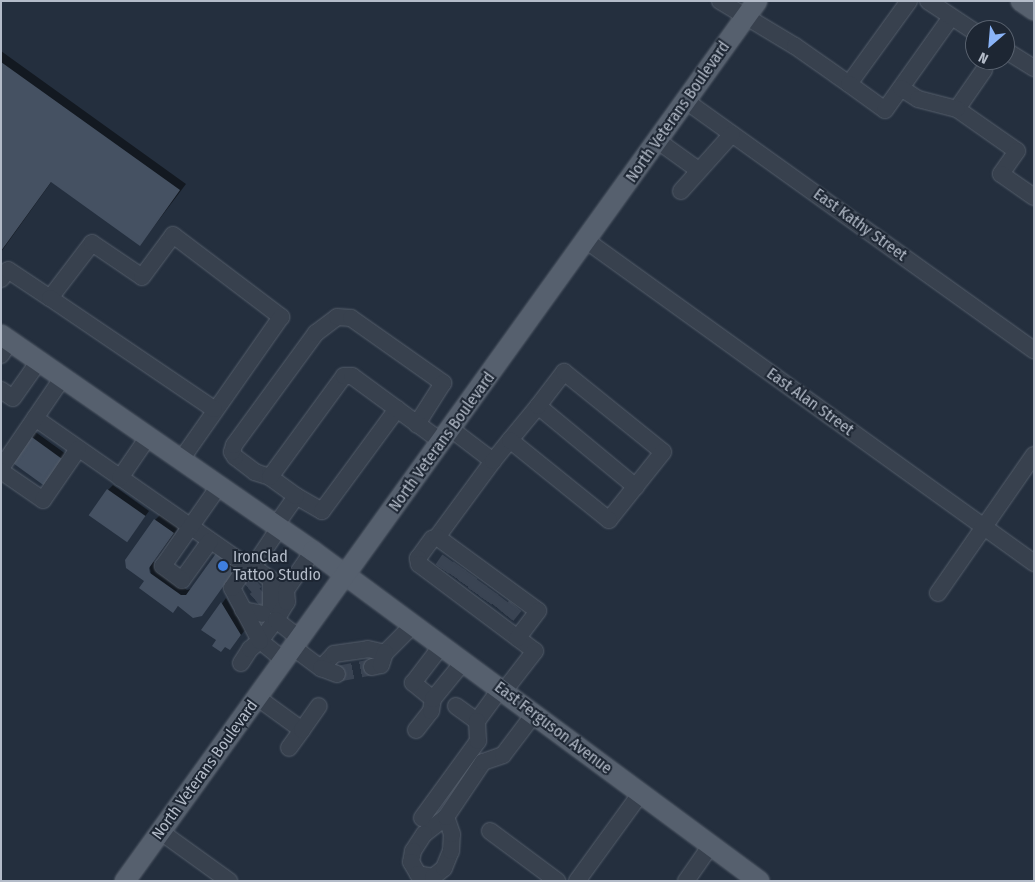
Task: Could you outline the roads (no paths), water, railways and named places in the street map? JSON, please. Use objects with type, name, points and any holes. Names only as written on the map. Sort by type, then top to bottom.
[{"type":"main road","points":[[1020,1],[1034,10]]},
{"type":"main road","name":"North Veterans Boulevard","points":[[125,881],[587,241],[751,9]]},
{"type":"main road","name":"East Ferguson Avenue","points":[[4,344],[39,361],[313,551],[760,881]]},
{"type":"street","points":[[720,1],[751,9],[886,110],[951,17]]},
{"type":"street","points":[[849,84],[909,1]]},
{"type":"street","points":[[928,1],[965,26]]},
{"type":"street","points":[[1015,54],[1031,60]]},
{"type":"street","points":[[957,109],[984,70]]},
{"type":"street","points":[[901,88],[918,100],[957,109],[1017,151],[1001,174],[1034,197]]},
{"type":"street","name":"East Kathy Street","points":[[686,101],[1034,350]]},
{"type":"street","points":[[681,191],[697,169],[732,134]]},
{"type":"street","points":[[658,141],[697,169]]},
{"type":"street","points":[[50,298],[92,243],[142,277],[173,235],[281,317],[214,409],[181,460]]},
{"type":"street","name":"East Alan Street","points":[[587,241],[1034,562]]},
{"type":"street","points":[[1,279],[8,270],[214,409]]},
{"type":"street","points":[[396,409],[322,510],[296,496],[270,477],[255,472],[235,457],[232,452],[234,446],[316,333],[337,317],[351,318],[443,383],[416,424]]},
{"type":"street","points":[[1,390],[13,398],[39,361]]},
{"type":"street","points":[[510,440],[609,520],[663,452],[564,372],[493,461],[437,537],[432,539],[418,558],[418,564],[538,611],[518,638]]},
{"type":"street","points":[[270,477],[344,376],[352,376],[416,424],[446,436],[493,461]]},
{"type":"street","points":[[63,378],[1,469],[42,500],[78,449]]},
{"type":"street","points":[[538,406],[636,487]]},
{"type":"street","points":[[35,418],[237,559]]},
{"type":"street","points":[[120,478],[148,437]]},
{"type":"street","points":[[938,593],[1034,455]]},
{"type":"street","points":[[210,541],[182,580],[163,566],[219,486]]},
{"type":"street","points":[[260,641],[260,596],[277,526],[296,496]]},
{"type":"street","points":[[422,818],[478,741],[477,721],[535,650],[518,638],[437,537]]},
{"type":"street","points":[[260,596],[287,602],[286,590],[313,551]]},
{"type":"street","points":[[260,596],[286,590]]},
{"type":"street","points":[[260,596],[260,641]]},
{"type":"street","points":[[260,596],[293,649]]},
{"type":"street","points":[[372,667],[381,664],[385,653],[414,624]]},
{"type":"street","points":[[260,641],[293,649],[329,671],[334,654],[368,649],[385,653]]},
{"type":"street","points":[[241,663],[250,649],[260,641]]},
{"type":"street","points":[[433,698],[413,683],[442,645]]},
{"type":"street","points":[[416,730],[431,712],[433,698],[464,661]]},
{"type":"street","points":[[258,698],[302,730]]},
{"type":"street","points":[[289,748],[320,706]]},
{"type":"street","points":[[456,706],[477,721]]},
{"type":"street","points":[[446,817],[483,762],[504,755],[534,714]]},
{"type":"street","points":[[577,881],[641,793]]},
{"type":"street","points":[[490,831],[557,881]]},
{"type":"street","points":[[161,832],[229,881]]},
{"type":"street","points":[[686,881],[711,845]]},
{"type":"tunnel","points":[[442,569],[449,559]]},
{"type":"tunnel","points":[[453,576],[460,566]]},
{"type":"tunnel","points":[[464,584],[471,574]]},
{"type":"tunnel","points":[[248,588],[256,581]]},
{"type":"tunnel","points":[[474,592],[481,582]]},
{"type":"tunnel","points":[[485,600],[492,590]]},
{"type":"tunnel","points":[[255,600],[263,593]]},
{"type":"tunnel","points":[[496,607],[503,598]]},
{"type":"tunnel","points":[[507,616],[515,606]]},
{"type":"tunnel","points":[[337,674],[372,667]]},
{"type":"place","name":"IronClad Tattoo Studio","points":[[223,566]]}]
